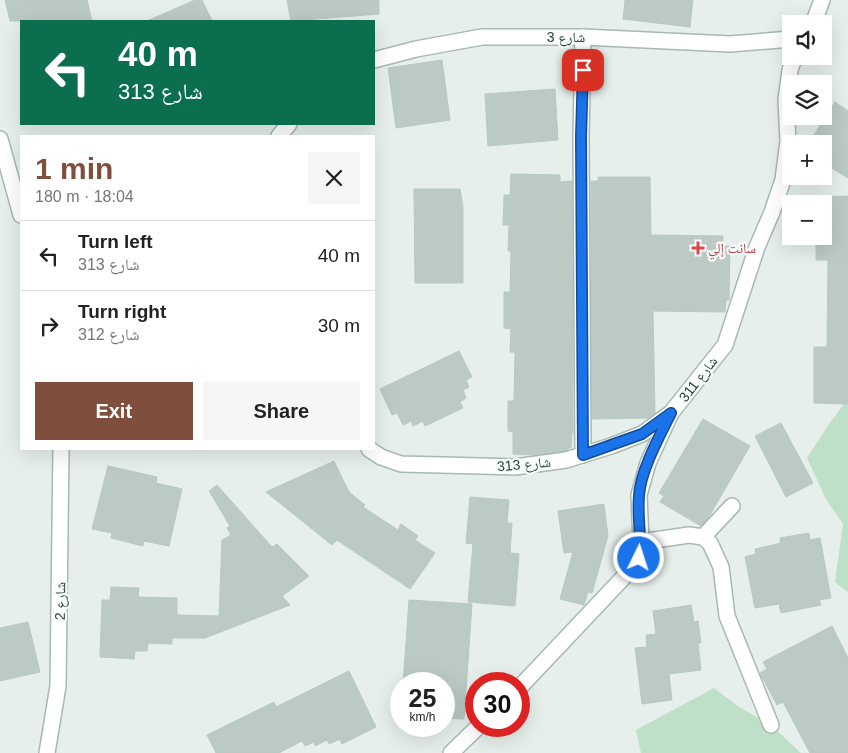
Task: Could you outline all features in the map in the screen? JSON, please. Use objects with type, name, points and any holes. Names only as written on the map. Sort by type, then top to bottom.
[{"type":"street","points":[[816,15],[822,0]]},
{"type":"street","name":"شارع 3","points":[[375,60],[416,49],[482,37],[584,37],[730,44],[782,40]]},
{"type":"street","points":[[583,455],[581,137],[584,37]]},
{"type":"street","name":"شارع 311","points":[[530,676],[632,568],[639,558],[641,542],[639,494],[648,463],[671,413],[725,345],[757,247],[783,180],[788,141],[786,100],[792,65]]},
{"type":"street","points":[[0,139],[20,210]]},
{"type":"street","name":"شارع 313","points":[[370,450],[381,458],[401,464],[515,467],[566,460],[583,455],[642,434],[671,413]]},
{"type":"street","name":"شارع 2","points":[[47,753],[58,686],[61,450]]},
{"type":"street","points":[[703,536],[732,506]]},
{"type":"street","points":[[641,542],[689,535],[703,536],[710,543],[721,567],[727,616],[771,725]]},
{"type":"street","points":[[450,753],[468,737]]},
{"type":"green space","points":[[848,399],[848,592],[835,582],[843,524],[826,499],[807,458]]},
{"type":"green space","points":[[714,688],[739,707],[771,725],[801,753],[641,753],[636,730]]},
{"type":"building","points":[[5,0],[87,0],[92,20],[20,20],[10,21]]},
{"type":"building","points":[[195,0],[202,0],[212,20],[149,20]]},
{"type":"building","points":[[287,0],[379,0],[379,14],[291,20]]},
{"type":"building","points":[[625,0],[693,0],[690,27],[623,19]]},
{"type":"building","points":[[442,60],[450,120],[396,128],[388,68]]},
{"type":"building","points":[[555,89],[558,140],[488,146],[485,94]]},
{"type":"building","points":[[835,102],[848,111],[848,178],[832,168],[832,135],[814,135],[820,125],[832,125],[832,107]]},
{"type":"building","points":[[511,174],[560,175],[560,182],[572,181],[573,433],[571,448],[568,448],[568,450],[536,455],[513,454],[513,432],[508,431],[508,401],[514,401],[515,352],[510,352],[511,329],[504,328],[504,292],[510,292],[511,251],[508,251],[509,225],[503,225],[504,195],[510,195]]},
{"type":"building","points":[[598,177],[650,177],[651,235],[723,236],[723,246],[730,246],[729,300],[726,300],[725,312],[653,311],[655,413],[648,418],[592,419],[591,181],[598,181]]},
{"type":"building","points":[[414,189],[460,189],[463,207],[463,283],[415,283]]},
{"type":"building","points":[[832,196],[848,196],[848,404],[814,403],[814,347],[827,347],[828,260],[816,260],[816,245],[832,245]]},
{"type":"building","points":[[459,351],[472,377],[466,380],[469,387],[463,390],[466,398],[460,402],[463,408],[425,426],[423,421],[413,426],[411,421],[403,425],[397,413],[392,415],[380,389]]},
{"type":"building","points":[[703,419],[750,446],[707,520],[701,526],[660,502],[664,496],[659,493]]},
{"type":"building","points":[[781,423],[813,483],[786,497],[755,436]]},
{"type":"building","points":[[334,461],[349,492],[365,505],[363,507],[398,530],[401,524],[418,536],[415,540],[435,553],[410,589],[337,540],[332,545],[266,492]]},
{"type":"building","points":[[108,466],[157,477],[156,483],[182,489],[169,546],[144,541],[143,546],[111,538],[112,533],[92,529]]},
{"type":"building","points":[[217,485],[272,547],[277,544],[309,576],[282,596],[290,605],[205,638],[172,638],[172,644],[148,643],[147,651],[135,651],[134,659],[100,657],[102,600],[110,600],[111,587],[139,588],[138,597],[177,598],[177,615],[219,616],[222,540],[231,535],[227,528],[230,526],[209,491]]},
{"type":"building","points":[[470,497],[509,500],[507,523],[512,523],[510,553],[519,554],[515,606],[468,602],[473,544],[466,543]]},
{"type":"building","points":[[604,504],[608,536],[592,593],[588,592],[584,605],[560,599],[573,552],[564,553],[558,511]]},
{"type":"building","points":[[809,533],[810,540],[820,538],[831,598],[819,600],[821,605],[781,613],[779,604],[755,608],[745,557],[756,554],[755,549],[781,543],[780,538]]},
{"type":"building","points":[[409,600],[472,604],[467,672],[465,672],[464,719],[455,719],[455,672],[404,672]]},
{"type":"building","points":[[691,605],[694,622],[698,621],[701,643],[698,643],[701,670],[669,674],[672,700],[642,704],[635,648],[647,647],[646,635],[656,634],[653,611]]},
{"type":"building","points":[[28,622],[40,672],[0,681],[0,628]]},
{"type":"building","points":[[832,626],[848,658],[848,753],[810,753],[783,702],[777,705],[760,673],[767,669],[763,662]]},
{"type":"building","points":[[349,671],[376,727],[342,744],[340,739],[329,744],[327,740],[315,746],[314,742],[305,746],[302,741],[279,753],[216,753],[207,735],[274,702],[276,707]]},
{"type":"place","name":"سانت إلي","points":[[698,248]]},
{"type":"route","points":[[583,70],[581,137],[583,455],[642,434],[671,413],[648,463],[639,494],[641,542],[639,558]]}]
